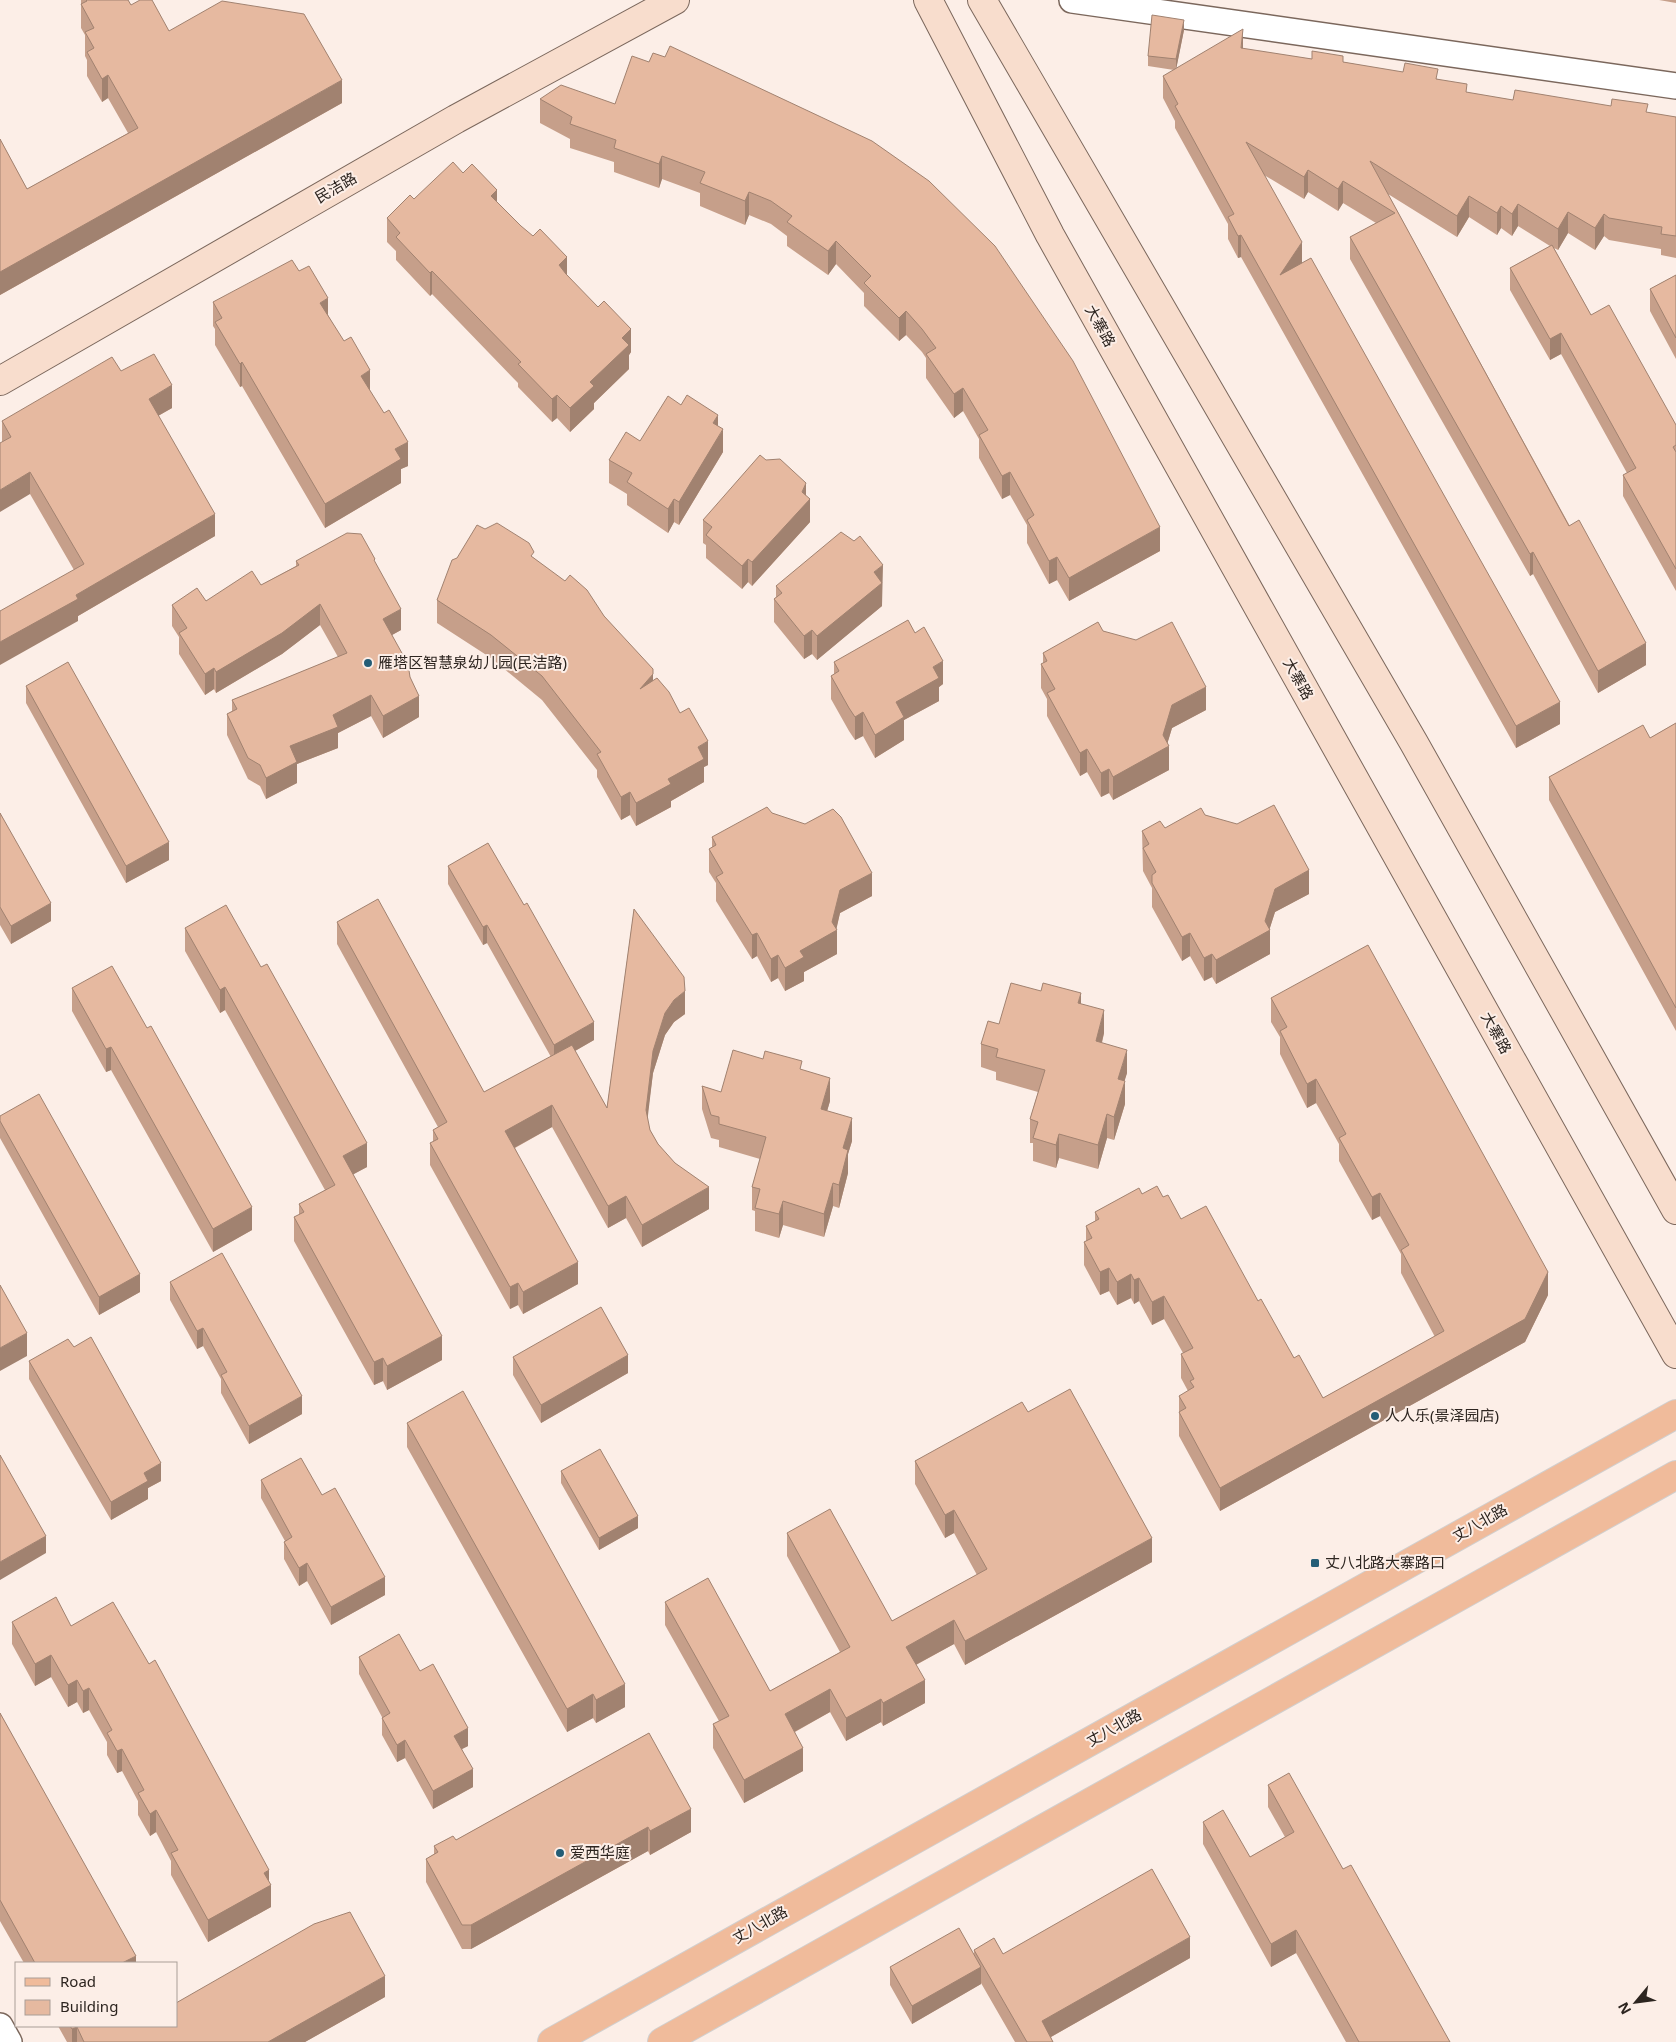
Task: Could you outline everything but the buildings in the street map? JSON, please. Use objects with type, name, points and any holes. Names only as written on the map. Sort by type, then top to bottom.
[{"type":"main road","name":"民洁路","points":[[0,381],[456,119],[675,0]]},
{"type":"main road","name":"大寨路","points":[[928,0],[1055,244],[1676,1354]]},
{"type":"main road","points":[[982,0],[1396,711],[1676,1210]]},
{"type":"main road","name":"丈八北路","points":[[552,2042],[1676,1414]]},
{"type":"main road","points":[[662,2042],[1676,1475]]},
{"type":"street","points":[[1072,0],[1676,86]]},
{"type":"street","points":[[0,2026],[9,2042]]},
{"type":"place","name":"雁塔区智慧泉幼儿园(民洁路)","points":[[368,663]]},
{"type":"place","name":"人人乐(景泽园店)","points":[[1375,1416]]},
{"type":"place","name":"丈八北路大寨路口","points":[[1315,1563]]},
{"type":"place","name":"爱西华庭","points":[[560,1853]]}]
